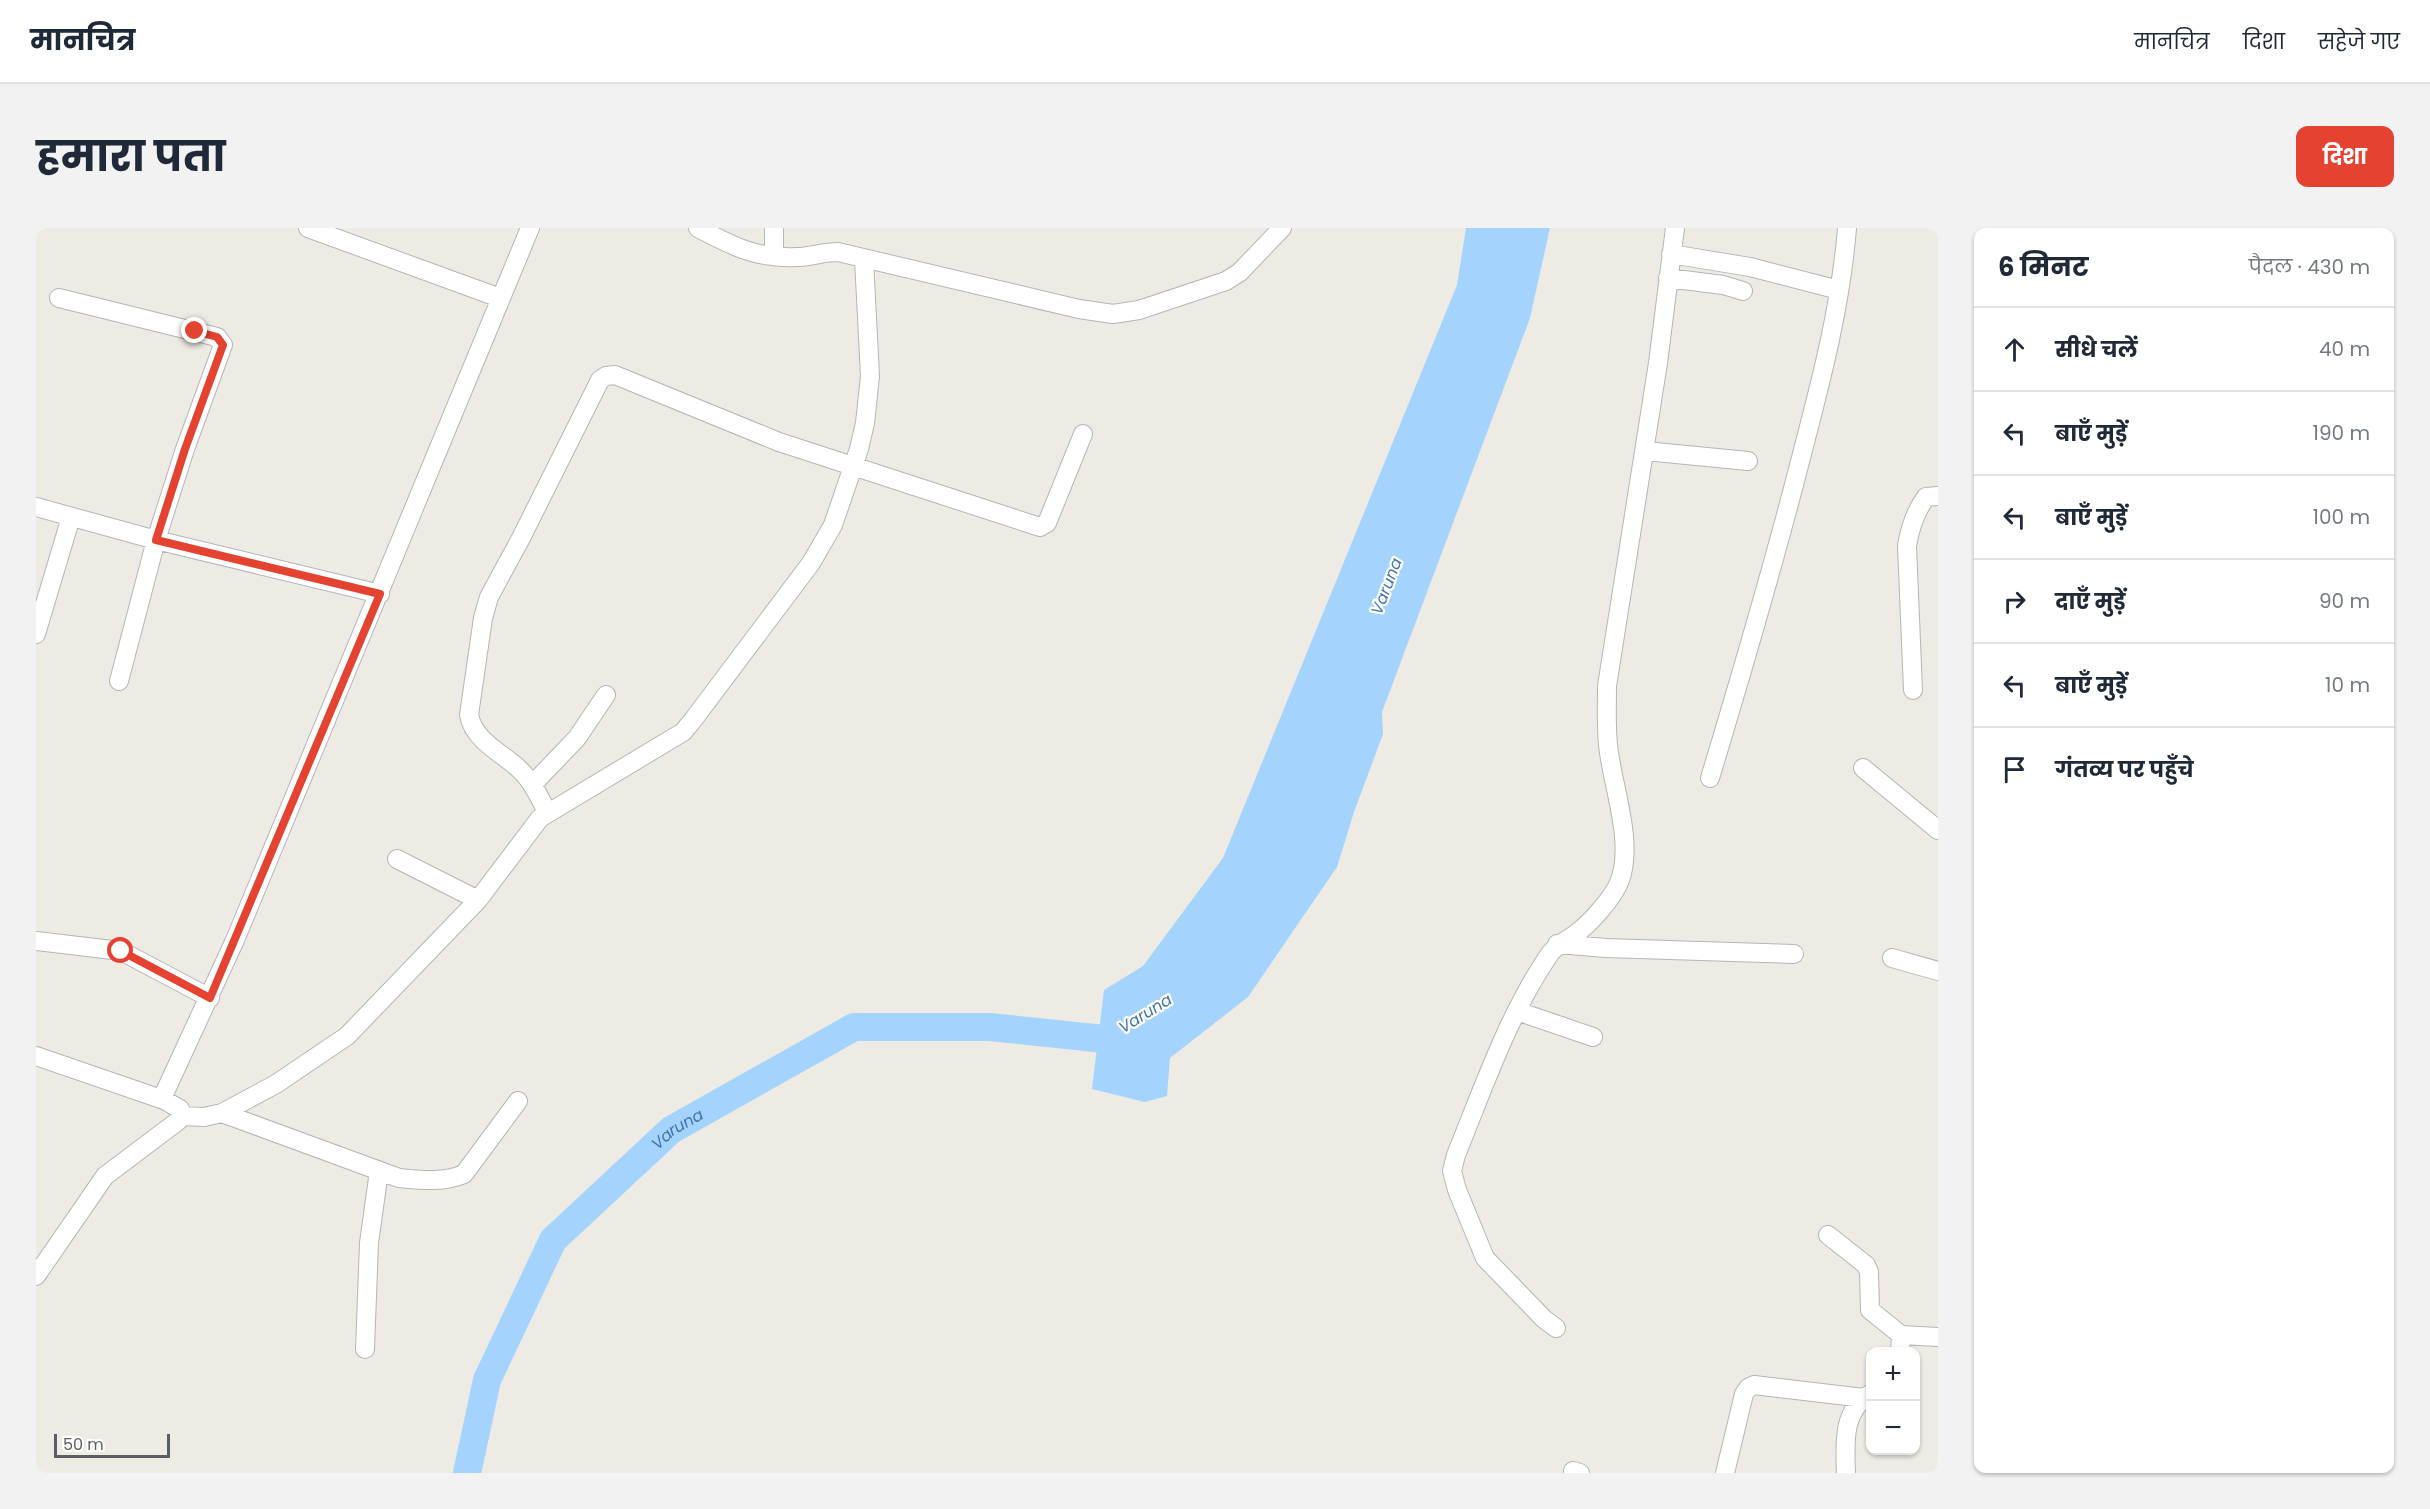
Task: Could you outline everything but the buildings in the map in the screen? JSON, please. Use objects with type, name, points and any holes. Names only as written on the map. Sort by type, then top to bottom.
[{"type":"street","points":[[308,228],[337,233],[500,298]]},
{"type":"street","points":[[164,1100],[164,1094],[210,998],[380,594],[451,414],[530,228]]},
{"type":"street","points":[[698,228],[746,252],[797,257],[821,252],[838,252],[1079,309],[1113,314],[1139,310],[1226,280],[1240,272],[1282,228]]},
{"type":"street","points":[[774,228],[774,256]]},
{"type":"street","points":[[1556,1328],[1544,1319],[1485,1258],[1457,1190],[1452,1171],[1456,1155],[1504,1036],[1547,957],[1557,944],[1575,935],[1608,900],[1620,880],[1624,858],[1623,834],[1608,746],[1606,705],[1645,451],[1675,228]]},
{"type":"street","points":[[1710,778],[1758,618],[1824,366],[1839,290],[1847,228]]},
{"type":"street","points":[[1671,254],[1750,267],[1839,290]]},
{"type":"street","points":[[36,1276],[105,1176],[183,1116],[204,1117],[222,1113],[276,1084],[346,1036],[478,900],[547,812],[683,732],[736,666],[811,563],[833,525],[865,423],[870,376],[864,259]]},
{"type":"street","points":[[1668,278],[1723,285],[1743,291]]},
{"type":"street","points":[[59,298],[217,337],[223,345],[185,449],[156,540],[119,681]]},
{"type":"street","points":[[547,812],[533,784],[519,769],[477,734],[471,725],[469,715],[483,618],[489,597],[600,380],[606,376],[615,375],[779,442],[1040,527],[1047,523],[1083,434]]},
{"type":"street","points":[[1645,451],[1748,461]]},
{"type":"street","points":[[1913,690],[1907,546],[1910,528],[1919,507],[1926,497],[1938,496]]},
{"type":"street","points":[[36,507],[156,540],[380,594]]},
{"type":"street","points":[[36,634],[70,517]]},
{"type":"street","points":[[533,784],[577,738],[606,695]]},
{"type":"street","points":[[1863,768],[1938,830]]},
{"type":"street","points":[[397,859],[478,900]]},
{"type":"street","points":[[36,940],[121,951],[210,998]]},
{"type":"street","points":[[1557,944],[1606,948],[1794,954]]},
{"type":"street","points":[[1892,958],[1938,971]]},
{"type":"street","points":[[1517,1011],[1593,1037]]},
{"type":"street","points":[[36,1056],[164,1100],[180,1109],[183,1116]]},
{"type":"street","points":[[222,1113],[399,1178],[426,1181],[452,1179],[464,1174],[518,1101]]},
{"type":"street","points":[[365,1349],[369,1243],[379,1171]]},
{"type":"street","points":[[1828,1235],[1866,1265],[1869,1272],[1870,1310],[1900,1343],[1938,1336]]},
{"type":"street","points":[[1725,1473],[1744,1394],[1748,1388],[1754,1385],[1866,1396]]},
{"type":"street","points":[[1846,1473],[1847,1425],[1855,1407],[1866,1397]]},
{"type":"water","points":[[1466,228],[1550,228],[1530,318],[1382,712],[1383,734],[1354,812],[1337,867],[1248,997],[1170,1058],[1167,1096],[1145,1102],[1092,1089],[1104,990],[1143,966],[1223,858],[1457,285]]},
{"type":"waterway","name":"Varuna","points":[[467,1473],[487,1380],[553,1240],[671,1130],[854,1027],[990,1027],[1104,1039],[1130,1022]]},
{"type":"route","points":[[121,951],[210,998],[380,594],[156,540],[185,449],[223,345],[217,337],[195,331]]}]
